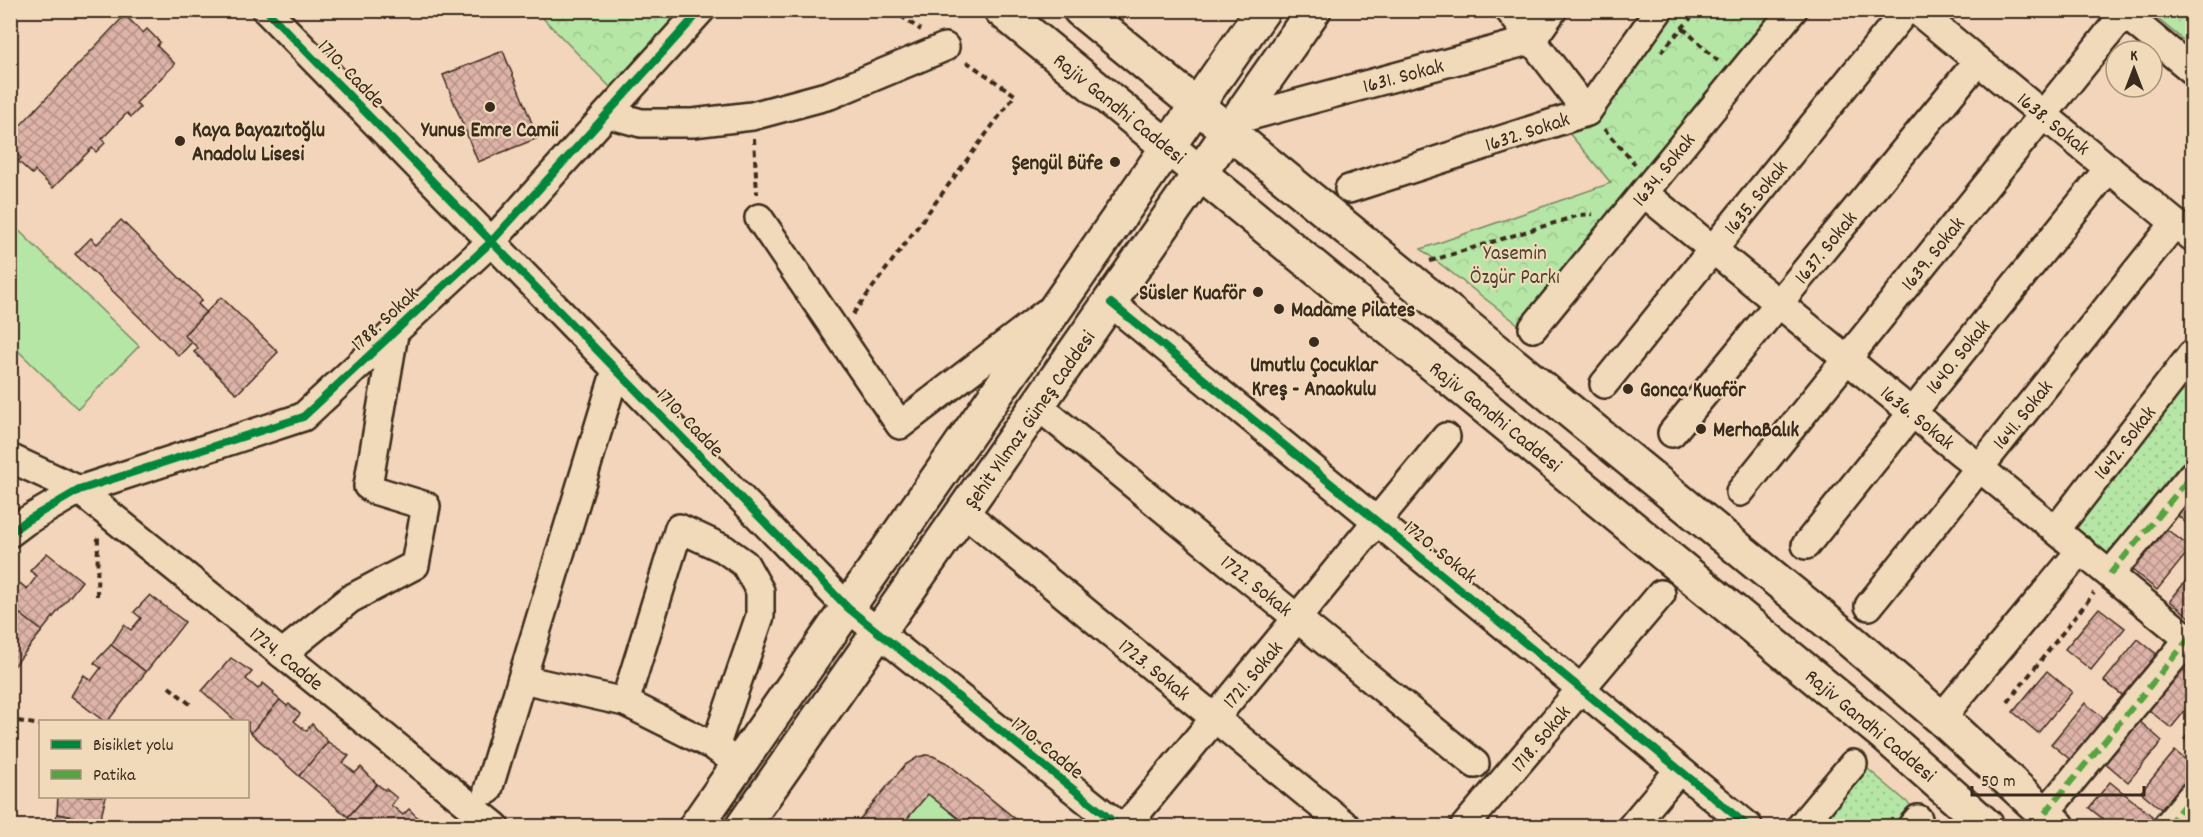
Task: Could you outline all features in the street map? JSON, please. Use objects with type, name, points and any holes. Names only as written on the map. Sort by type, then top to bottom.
[{"type":"main road","name":"Rajiv Gandhi Caddesi","points":[[1001,10],[1881,732],[1987,826]]},
{"type":"main road","points":[[1080,10],[1196,105],[1234,126],[1398,271],[1845,636],[1941,718],[2051,820]]},
{"type":"main road","name":"Şehit Yılmaz Güneş Caddesi","points":[[696,826],[727,756],[848,608],[1263,10]]},
{"type":"main road","name":"Şehit Yılmaz Güneş Caddesi","points":[[743,826],[1314,10]]},
{"type":"street","name":"1710. Cadde","points":[[266,10],[848,608],[1119,826]]},
{"type":"street","name":"1788. Sokak","points":[[10,533],[26,521],[303,417],[491,242],[701,10]]},
{"type":"street","points":[[1509,10],[1587,112]]},
{"type":"street","points":[[1532,40],[1553,10]]},
{"type":"street","name":"1632. Sokak","points":[[1349,189],[1587,112],[1659,10]]},
{"type":"street","name":"1634. Sokak","points":[[1533,328],[1793,10]]},
{"type":"street","name":"1635. Sokak","points":[[1604,384],[1906,10]]},
{"type":"street","name":"1638. Sokak","points":[[1916,10],[2184,230]]},
{"type":"street","points":[[2122,12],[2193,70]]},
{"type":"street","name":"1639. Sokak","points":[[1740,492],[2044,115],[2122,12]]},
{"type":"street","name":"1631. Sokak","points":[[1234,126],[1532,40]]},
{"type":"street","points":[[608,114],[641,123],[693,123],[752,116],[830,95],[945,47]]},
{"type":"street","name":"1637. Sokak","points":[[1672,433],[1978,61]]},
{"type":"street","name":"1640. Sokak","points":[[1806,545],[2109,168]]},
{"type":"street","name":"1636. Sokak","points":[[1641,196],[1713,249],[2109,574],[2191,638]]},
{"type":"street","points":[[759,218],[900,425],[1057,305]]},
{"type":"street","name":"1641. Sokak","points":[[1869,606],[1980,467],[2184,230]]},
{"type":"street","name":"1720. Sokak","points":[[1111,303],[1748,826]]},
{"type":"street","points":[[282,654],[350,599],[415,565],[426,506],[374,490],[368,486],[394,334]]},
{"type":"street","name":"1642. Sokak","points":[[2056,530],[2193,354]]},
{"type":"street","points":[[488,790],[616,370]]},
{"type":"street","name":"1722. Sokak","points":[[1038,406],[1476,764]]},
{"type":"street","name":"1721. Sokak","points":[[1126,826],[1446,437]]},
{"type":"street","name":"1724. Cadde","points":[[10,458],[89,498],[495,826]]},
{"type":"street","points":[[2109,574],[2193,475]]},
{"type":"street","name":"1723. Sokak","points":[[964,512],[1346,826]]},
{"type":"street","points":[[522,679],[625,702],[727,756],[760,616],[760,591],[745,564],[724,549],[679,528],[625,702]]},
{"type":"street","points":[[1941,718],[2081,550]]},
{"type":"street","name":"1718. Sokak","points":[[1465,826],[1661,594]]},
{"type":"street","points":[[2051,820],[2191,638]]},
{"type":"street","points":[[1801,826],[1853,764]]},
{"type":"street","points":[[1632,826],[1679,770]]},
{"type":"street","points":[[2167,826],[2193,796]]},
{"type":"path","points":[[838,335],[1015,95],[892,10]]},
{"type":"path","points":[[1683,28],[1737,80]]},
{"type":"path","points":[[1398,271],[1641,196],[1587,112]]},
{"type":"path","points":[[752,116],[759,218]]},
{"type":"path","points":[[89,498],[97,596]]},
{"type":"path","points":[[2008,702],[2109,574]]},
{"type":"path","points":[[169,687],[190,704]]},
{"type":"path","points":[[18,721],[39,725]]},
{"type":"green space","points":[[536,11],[682,11],[610,87]]},
{"type":"green space","name":"Yasemin Özgür Parkı","points":[[1670,11],[1782,11],[1523,328],[1421,249],[1611,183],[1568,132]]},
{"type":"green space","points":[[2148,11],[2192,11],[2192,47]]},
{"type":"green space","points":[[13,225],[139,346],[78,409],[11,344],[10,228]]},
{"type":"green space","points":[[2192,365],[2192,467],[2111,563],[2066,528]]},
{"type":"green space","points":[[1862,764],[1914,808],[1899,826],[1809,826]]},
{"type":"green space","points":[[928,794],[968,826],[901,826]]},
{"type":"building","points":[[125,15],[143,33],[147,29],[160,42],[157,46],[175,64],[136,103],[140,108],[131,117],[127,113],[102,139],[105,143],[96,152],[92,148],[53,188],[35,171],[32,174],[18,161],[21,158],[10,147],[10,133],[17,129]]},
{"type":"building","name":"Yunus Emre Camii","points":[[503,51],[538,138],[478,162],[443,75]]},
{"type":"building","points":[[121,220],[202,300],[198,304],[206,312],[184,335],[192,342],[179,356],[75,254],[91,238],[97,244]]},
{"type":"building","points":[[221,297],[278,352],[237,394],[194,352],[198,348],[184,335]]},
{"type":"building","points":[[2192,494],[2192,528],[2176,514]]},
{"type":"building","points":[[2165,528],[2191,548],[2157,590],[2131,569]]},
{"type":"building","points":[[47,553],[82,581],[42,631],[10,606],[10,600],[20,583],[27,589],[37,576],[30,571]]},
{"type":"building","points":[[2192,573],[2192,619],[2170,601]]},
{"type":"building","points":[[150,595],[185,622],[146,672],[111,645],[124,625],[131,630],[141,618],[134,612]]},
{"type":"building","points":[[10,606],[42,631],[10,671]]},
{"type":"building","points":[[2099,608],[2125,628],[2091,670],[2065,649]]},
{"type":"building","points":[[2138,639],[2164,660],[2130,701],[2104,681]]},
{"type":"building","points":[[111,645],[146,672],[109,720],[102,720],[71,696],[84,675],[91,681],[101,668],[94,663]]},
{"type":"building","points":[[231,658],[252,672],[246,679],[258,689],[263,683],[280,700],[251,733],[249,720],[235,720],[202,691]]},
{"type":"building","points":[[2179,666],[2192,676],[2192,702],[2171,728],[2145,707]]},
{"type":"building","points":[[2047,671],[2072,692],[2038,733],[2013,712]]},
{"type":"building","points":[[280,700],[287,706],[289,704],[300,714],[294,721],[306,731],[312,724],[328,742],[299,776],[251,733]]},
{"type":"building","points":[[2085,703],[2111,724],[2077,765],[2051,744]]},
{"type":"building","points":[[2137,719],[2162,741],[2128,782],[2103,761]]},
{"type":"building","points":[[2192,728],[2192,746],[2184,739]]},
{"type":"building","points":[[328,742],[349,756],[343,763],[355,773],[361,767],[377,784],[348,817],[299,776]]},
{"type":"building","points":[[2175,751],[2192,765],[2192,782],[2167,814],[2141,792]]},
{"type":"building","points":[[926,755],[947,763],[1024,826],[968,826],[928,794],[901,826],[854,826],[905,765]]},
{"type":"building","points":[[2110,782],[2152,816],[2144,826],[2112,826],[2089,808]]},
{"type":"building","points":[[377,784],[397,798],[391,805],[403,815],[409,809],[426,826],[358,826],[348,817]]},
{"type":"building","points":[[58,798],[106,798],[100,822],[57,814]]},
{"type":"building","points":[[2192,809],[2192,826],[2182,826]]},
{"type":"building","points":[[57,814],[100,822],[100,826],[52,826],[53,823],[55,824]]},
{"type":"marked path","points":[[2110,574],[2192,475]]},
{"type":"marked path","points":[[2045,813],[2192,635]]},
{"type":"marked path","points":[[2167,826],[2192,796]]},
{"type":"cycle path","points":[[266,10],[848,608],[1119,826]]},
{"type":"cycle path","points":[[10,533],[79,490],[303,417],[491,242],[701,10]]},
{"type":"cycle path","points":[[1111,303],[1748,826]]},
{"type":"place","name":"Yunus Emre Camii","points":[[490,107]]},
{"type":"place","name":"Kaya Bayazıtoğlu Anadolu Lisesi","points":[[180,141]]},
{"type":"place","name":"Şengül Büfe","points":[[1115,162]]},
{"type":"place","name":"Süsler Kuaför","points":[[1258,292]]},
{"type":"place","name":"Madame Pilates","points":[[1279,309]]},
{"type":"place","name":"Umutlu Çocuklar Kreş - Anaokulu","points":[[1314,342]]},
{"type":"place","name":"Gonca Kuaför","points":[[1628,389]]},
{"type":"place","name":"MerhaBalık","points":[[1701,429]]}]
